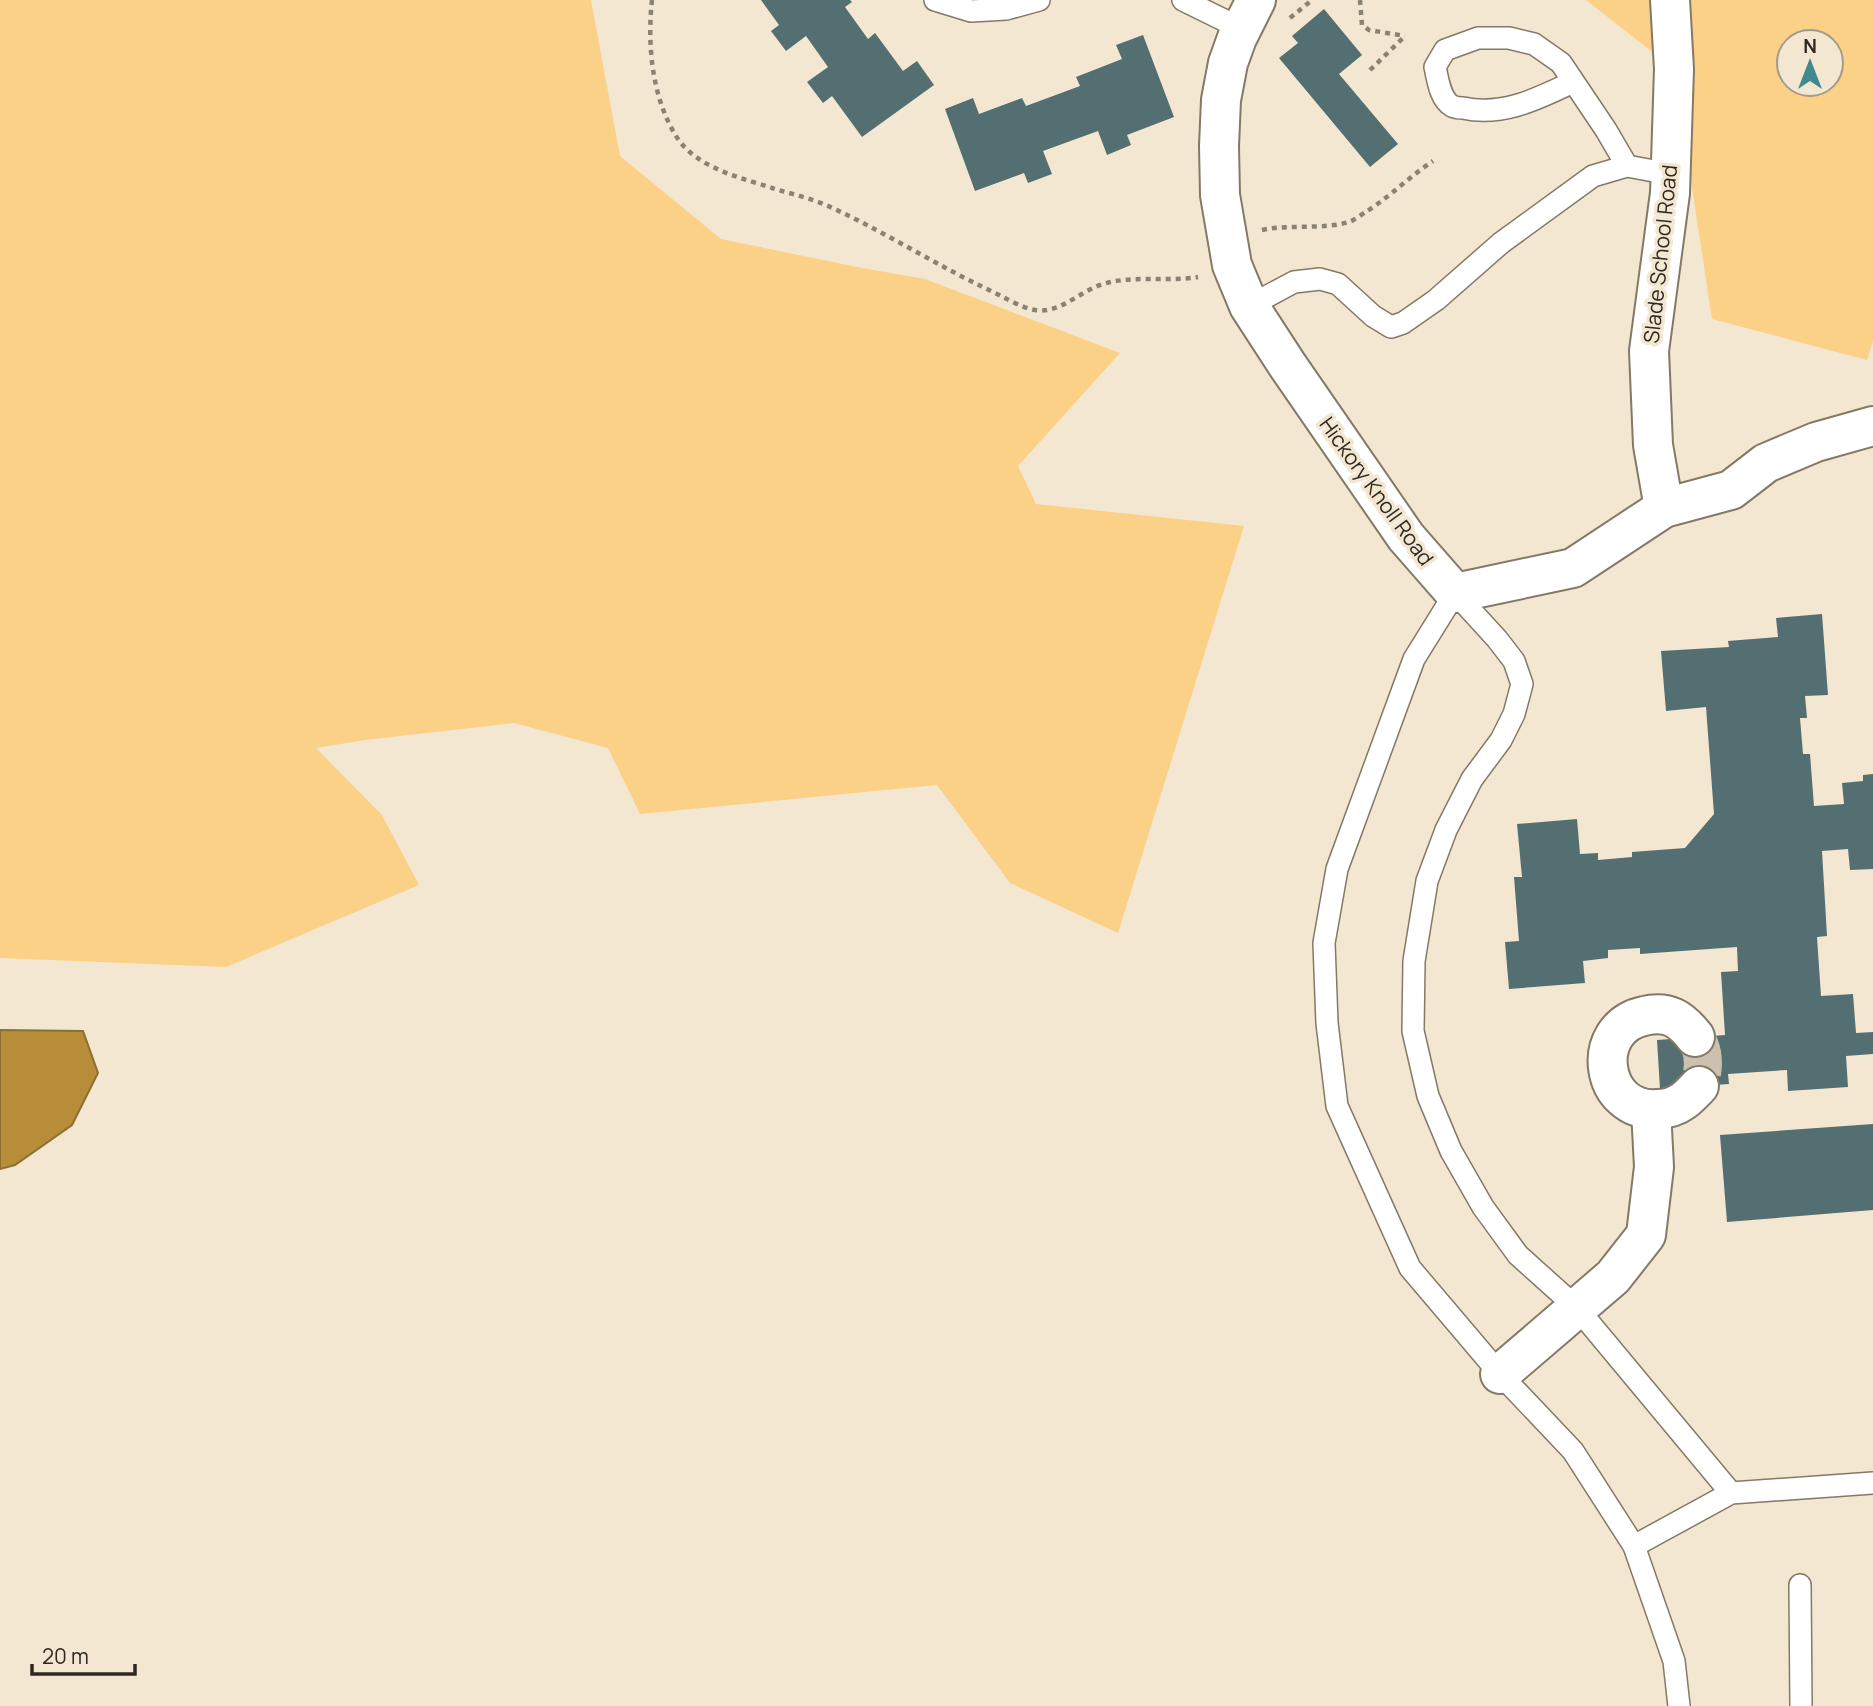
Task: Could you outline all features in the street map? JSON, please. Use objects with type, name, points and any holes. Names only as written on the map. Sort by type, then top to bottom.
[{"type":"street","name":"Slade School Road","points":[[1664,508],[1653,445],[1649,351],[1670,193],[1674,69],[1670,0]]},
{"type":"street","name":"Hickory Knoll Road","points":[[1262,17],[1228,63],[1221,100],[1220,195],[1229,251],[1248,306],[1406,537],[1455,593]]},
{"type":"street","points":[[1455,593],[1573,568],[1664,508],[1731,490],[1766,463],[1816,442],[1873,426]]},
{"type":"street","points":[[1695,1037],[1683,1022],[1669,1016],[1653,1013],[1638,1017],[1625,1024],[1615,1036],[1608,1051],[1607,1067],[1612,1083],[1621,1097],[1635,1106],[1651,1110],[1668,1109],[1682,1102],[1699,1086]]},
{"type":"street","points":[[1500,1374],[1613,1277],[1646,1235],[1654,1167],[1651,1110]]},
{"type":"lane","points":[[936,0],[971,11],[1006,9],[1039,0]]},
{"type":"lane","points":[[1183,0],[1262,17]]},
{"type":"lane","points":[[1573,82],[1508,109],[1476,111],[1452,106],[1440,91],[1435,67],[1445,50],[1478,38],[1509,37],[1534,44],[1561,63],[1627,166]]},
{"type":"lane","points":[[1248,306],[1294,282],[1320,279],[1338,284],[1373,317],[1391,327],[1403,323],[1436,300],[1502,243],[1593,176],[1627,166],[1670,174]]},
{"type":"lane","points":[[1679,1706],[1674,1661],[1634,1546],[1573,1451],[1500,1374],[1410,1268],[1337,1106],[1327,1023],[1324,943],[1337,869],[1414,659],[1455,593],[1514,661],[1522,684],[1514,714],[1501,740],[1472,779],[1447,830],[1427,881],[1414,961],[1413,1031],[1428,1096],[1451,1151],[1483,1207],[1518,1255],[1577,1308],[1731,1493]]},
{"type":"lane","points":[[1634,1546],[1731,1493],[1873,1483]]},
{"type":"lane","points":[[1800,1585],[1801,1706]]},
{"type":"path","points":[[652,0],[651,49],[655,81],[663,110],[679,140],[698,158],[719,170],[824,205],[974,283],[1034,310],[1056,308],[1098,285],[1114,280],[1179,280],[1200,277],[1229,251],[1273,228],[1323,226],[1351,221],[1396,191],[1433,161]]},
{"type":"path","points":[[1262,17],[1304,5],[1312,0]]},
{"type":"path","points":[[1360,0],[1362,25],[1369,30],[1405,36],[1370,70]]},
{"type":"shaded area","points":[[0,0],[591,0],[620,156],[721,239],[925,279],[1120,353],[1018,466],[1036,504],[1244,526],[1118,933],[1010,883],[937,785],[640,814],[608,748],[514,723],[316,748],[382,815],[419,885],[226,967],[0,958]]},
{"type":"shaded area","points":[[1586,0],[1873,0],[1873,341],[1867,360],[1712,319],[1674,69]]},
{"type":"shaded area","points":[[0,1030],[83,1031],[98,1073],[72,1125],[15,1165],[0,1169]]},
{"type":"building","points":[[761,0],[850,0],[852,2],[845,7],[868,39],[875,33],[903,71],[917,61],[934,85],[862,137],[832,96],[823,103],[807,82],[828,67],[806,36],[786,51],[771,31],[779,25]]},
{"type":"building","points":[[1324,9],[1362,55],[1339,74],[1398,144],[1370,167],[1279,58],[1298,43],[1292,36]]},
{"type":"building","points":[[1143,35],[1174,117],[1127,135],[1131,145],[1107,155],[1098,131],[1043,151],[1052,174],[1028,183],[1024,173],[975,191],[945,109],[973,98],[979,114],[1022,98],[1026,106],[1080,86],[1076,77],[1122,59],[1116,45]]},
{"type":"building","points":[[1822,614],[1828,695],[1805,696],[1807,718],[1800,718],[1803,754],[1810,754],[1814,806],[1844,804],[1842,783],[1863,781],[1863,775],[1873,774],[1873,869],[1850,870],[1848,849],[1822,851],[1827,936],[1817,937],[1821,996],[1853,994],[1856,1033],[1873,1032],[1873,1054],[1846,1056],[1848,1087],[1788,1091],[1787,1070],[1728,1074],[1729,1084],[1660,1089],[1657,1040],[1725,1035],[1721,972],[1738,971],[1737,947],[1640,954],[1640,948],[1608,950],[1608,958],[1583,961],[1585,983],[1509,989],[1505,942],[1519,941],[1514,877],[1522,877],[1517,824],[1577,819],[1580,854],[1598,853],[1598,860],[1632,857],[1632,852],[1685,848],[1714,814],[1706,707],[1666,711],[1661,651],[1729,647],[1728,641],[1778,637],[1776,618]]},
{"type":"building","points":[[1873,1124],[1873,1210],[1727,1222],[1720,1135]]},
{"type":"tunnel","points":[[1695,1037],[1703,1061],[1699,1086]]}]
